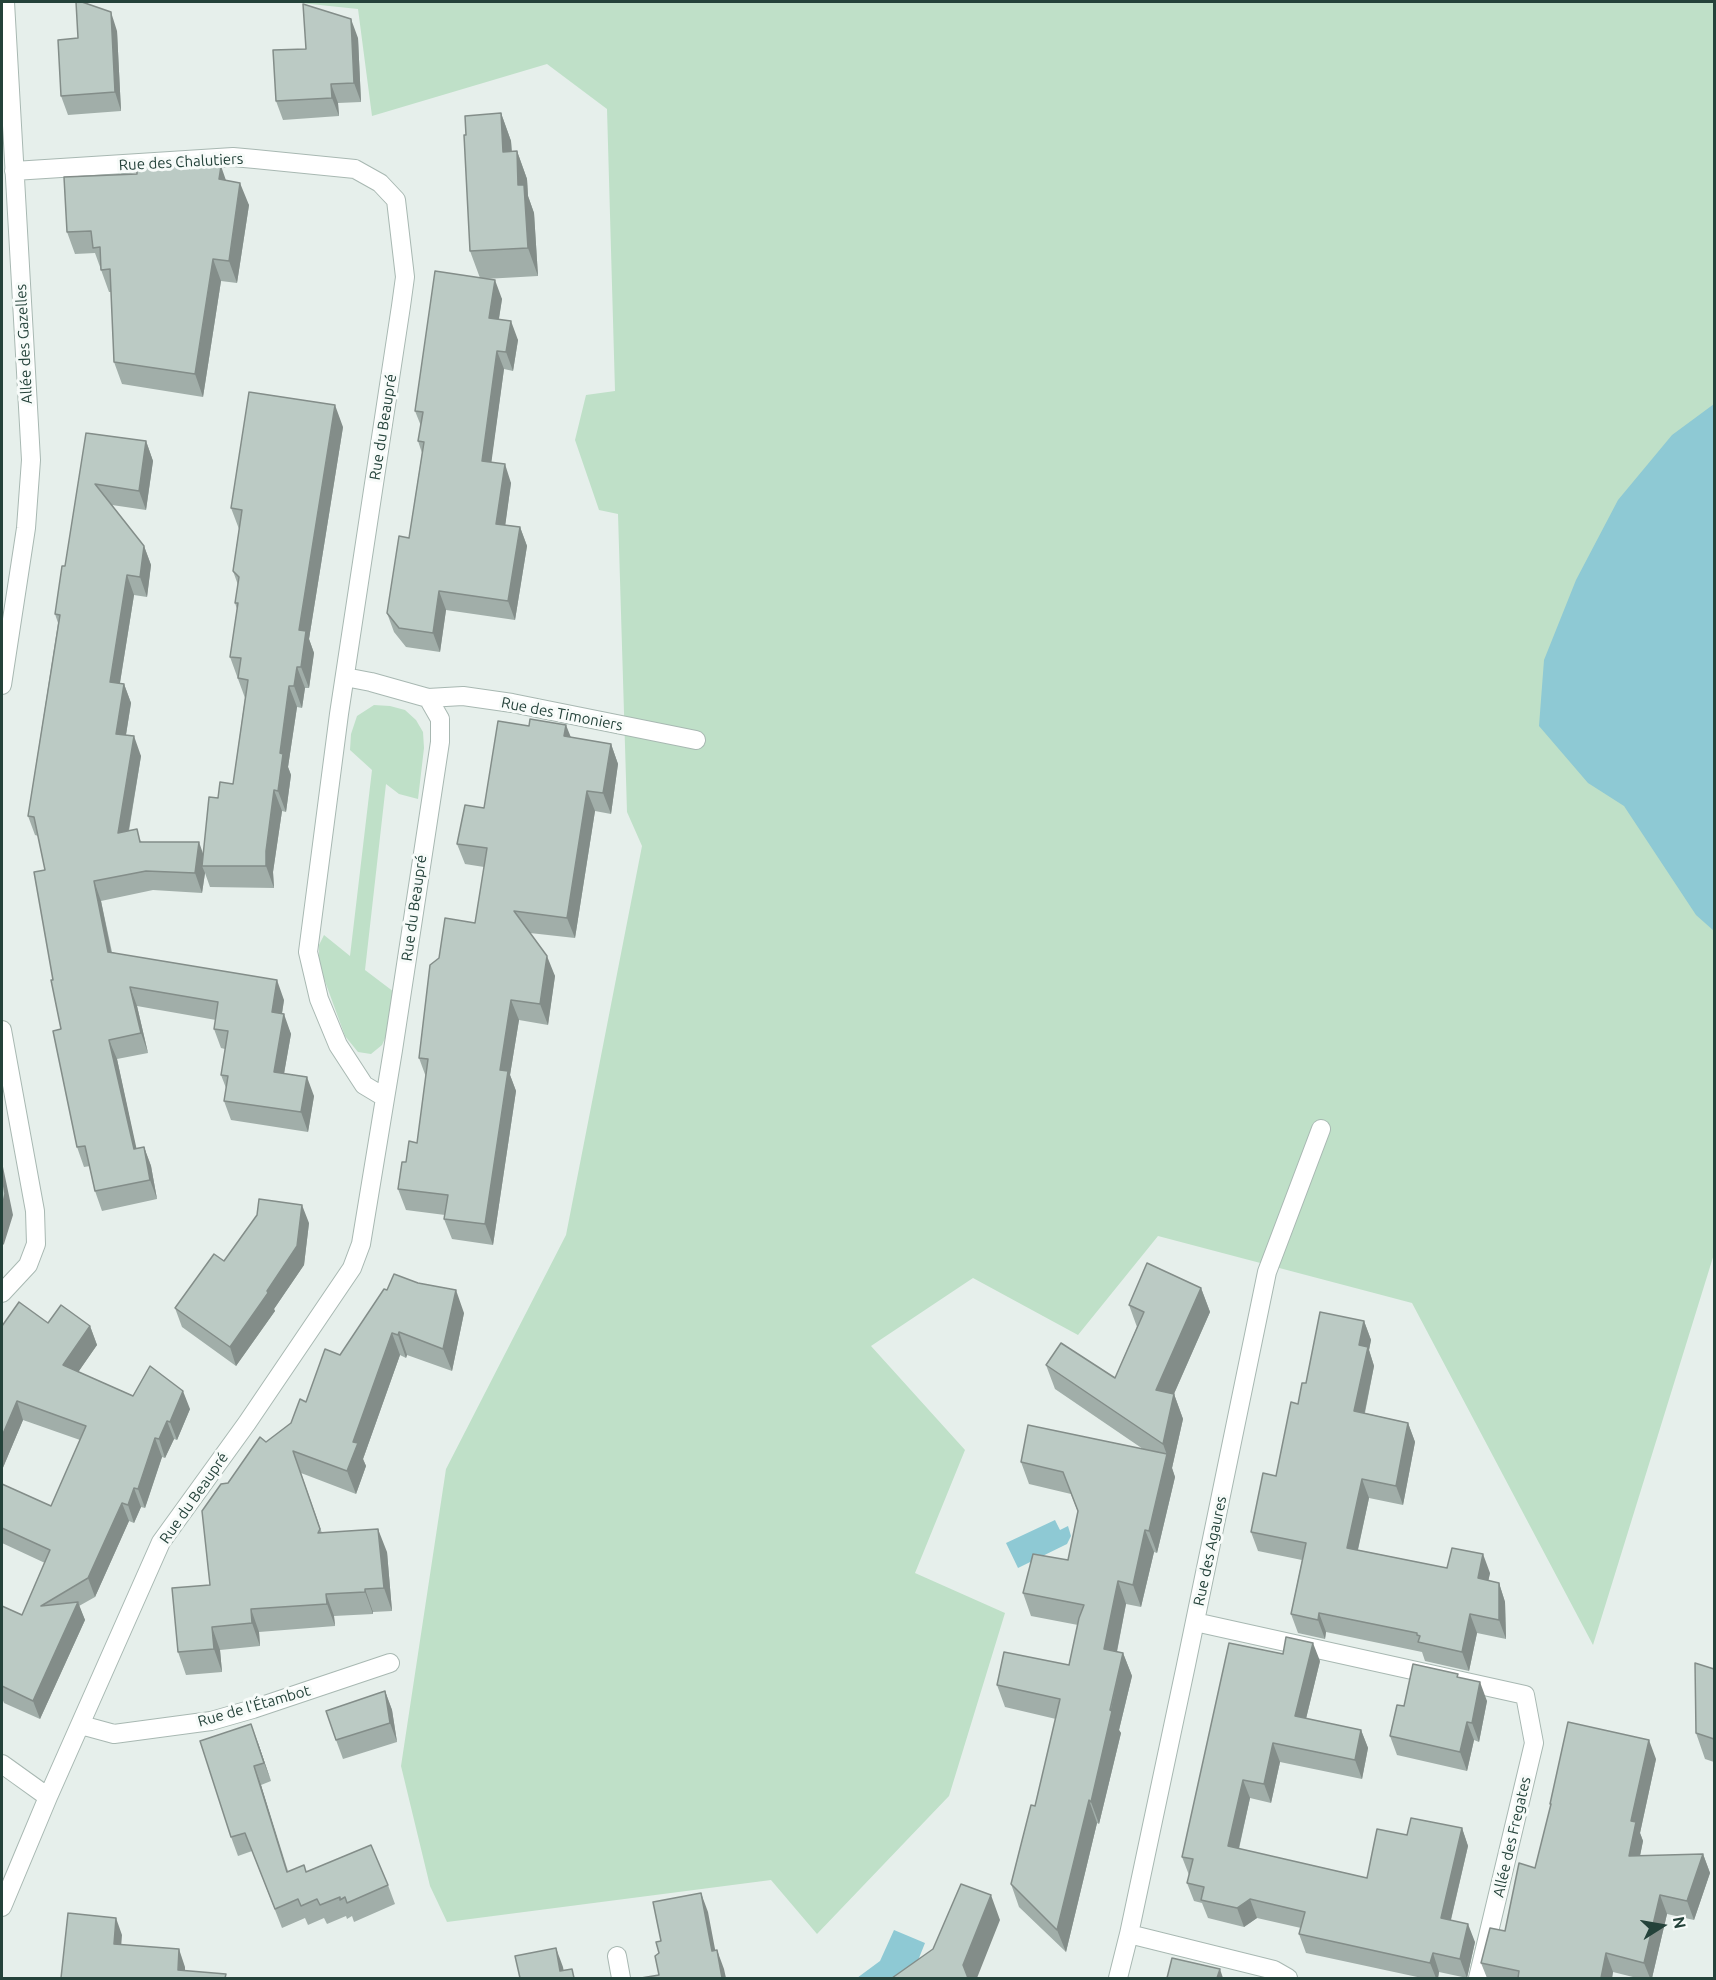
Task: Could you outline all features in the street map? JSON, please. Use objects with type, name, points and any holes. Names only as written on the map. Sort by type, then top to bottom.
[{"type":"street","name":"Allée des Gazelles","points":[[2,685],[26,528],[31,460],[4,2]]},
{"type":"street","name":"Rue des Chalutiers","points":[[14,171],[233,158],[355,169],[380,183]]},
{"type":"street","name":"Rue du Beaupré","points":[[380,183],[396,200],[405,277],[345,677],[308,951],[320,999],[338,1045],[364,1085],[384,1097]]},
{"type":"street","points":[[345,677],[428,698]]},
{"type":"street","name":"Rue des Timoniers","points":[[428,698],[463,696],[512,703],[696,740]]},
{"type":"street","name":"Rue du Beaupré","points":[[2,1907],[161,1542],[247,1423],[352,1268],[361,1244],[440,742],[440,719],[428,698]]},
{"type":"street","points":[[2,1030],[35,1211],[36,1244],[28,1265],[2,1293]]},
{"type":"street","name":"Rue des Agaures","points":[[1118,1978],[1195,1622],[1267,1272],[1321,1129]]},
{"type":"street","name":"Allée des Fregates","points":[[1195,1622],[1525,1695],[1534,1743],[1478,1978]]},
{"type":"street","name":"Rue de l'Étambot","points":[[81,1725],[114,1734],[212,1721],[390,1663]]},
{"type":"street","points":[[2,1764],[48,1797]]},
{"type":"street","points":[[1129,1934],[1275,1970],[1288,1978]]},
{"type":"street","points":[[617,1956],[621,1978]]},
{"type":"green space","points":[[291,2],[1714,2],[1714,1254],[1593,1645],[1412,1303],[1158,1236],[1078,1335],[973,1278],[871,1346],[965,1450],[915,1573],[1005,1613],[949,1796],[817,1934],[771,1880],[447,1922],[430,1886],[401,1766],[446,1469],[566,1235],[642,846],[627,812],[618,514],[599,510],[575,440],[586,395],[615,391],[607,109],[547,64],[372,116],[358,9]]},
{"type":"green space","points":[[374,705],[405,710],[416,720],[423,732],[424,748],[418,799],[399,794],[386,784],[365,970],[394,992],[386,1036],[382,1045],[371,1054],[358,1052],[345,1036],[319,965],[319,945],[324,935],[350,956],[372,770],[350,750],[351,734],[357,716]]},
{"type":"water","points":[[1714,404],[1714,931],[1696,915],[1624,806],[1588,783],[1539,726],[1544,660],[1576,580],[1618,500],[1672,435]]},
{"type":"water","points":[[1055,1520],[1060,1530],[1068,1526],[1071,1536],[1067,1544],[1018,1568],[1006,1543]]},
{"type":"water","points":[[894,1930],[925,1943],[911,1978],[857,1978],[880,1961]]},
{"type":"building","points":[[76,2],[111,12],[115,92],[61,96],[58,40],[78,38]]},
{"type":"building","points":[[303,4],[351,19],[354,83],[331,84],[332,98],[276,101],[273,50],[306,49]]},
{"type":"building","points":[[501,113],[503,152],[517,151],[518,185],[524,185],[528,248],[470,251],[465,116]]},
{"type":"building","points":[[189,161],[221,166],[219,179],[240,183],[229,261],[213,259],[195,374],[114,362],[110,269],[101,270],[100,247],[93,248],[91,231],[67,232],[64,177],[137,174],[137,165]]},
{"type":"building","points":[[435,271],[495,280],[489,318],[511,321],[506,352],[497,351],[482,461],[505,464],[496,524],[520,527],[508,601],[439,591],[433,633],[399,628],[387,613],[399,536],[409,538],[424,442],[418,441],[423,412],[415,411]]},
{"type":"building","points":[[249,392],[335,405],[299,630],[306,631],[301,667],[297,667],[294,686],[289,686],[280,753],[283,754],[278,791],[274,790],[266,866],[202,866],[209,797],[218,798],[220,782],[233,784],[248,680],[238,678],[241,658],[230,657],[238,603],[235,603],[239,577],[233,571],[242,510],[231,508]]},
{"type":"building","points":[[86,433],[146,441],[139,491],[95,484],[144,546],[140,577],[127,575],[110,682],[124,684],[116,734],[134,736],[118,833],[137,829],[140,842],[199,842],[195,873],[146,871],[94,881],[108,952],[277,980],[272,1012],[284,1014],[274,1072],[307,1077],[301,1112],[224,1101],[228,1076],[221,1075],[228,1031],[214,1029],[218,1002],[130,987],[141,1033],[109,1040],[134,1149],[144,1147],[150,1180],[95,1191],[85,1146],[77,1147],[53,1031],[61,1029],[34,872],[45,870],[34,817],[28,816],[60,615],[55,614],[62,566],[65,566]]},
{"type":"building","points":[[530,719],[566,725],[564,736],[611,744],[603,793],[587,791],[567,918],[514,911],[547,956],[540,1004],[511,1000],[500,1070],[508,1071],[485,1224],[444,1219],[448,1195],[398,1189],[402,1162],[406,1162],[409,1141],[417,1143],[428,1059],[419,1058],[430,965],[439,958],[445,918],[475,923],[487,848],[457,844],[465,805],[484,808],[498,721],[529,726]]},
{"type":"building","points":[[2,1175],[5,1194],[2,1207]]},
{"type":"building","points":[[259,1199],[302,1205],[297,1246],[267,1291],[268,1293],[230,1347],[175,1308],[214,1254],[224,1261],[257,1215]]},
{"type":"building","points":[[1147,1263],[1201,1288],[1156,1390],[1174,1394],[1163,1444],[1046,1365],[1061,1343],[1115,1378],[1144,1312],[1129,1305]]},
{"type":"building","points":[[394,1274],[418,1283],[456,1290],[443,1349],[399,1332],[398,1335],[392,1333],[353,1442],[358,1443],[347,1471],[293,1451],[320,1529],[318,1533],[378,1529],[384,1588],[365,1589],[365,1592],[326,1594],[327,1604],[251,1609],[252,1623],[212,1627],[214,1649],[178,1652],[172,1588],[210,1585],[202,1511],[221,1484],[228,1483],[260,1437],[266,1442],[291,1423],[300,1399],[306,1402],[325,1349],[340,1355],[384,1289],[387,1290]]},
{"type":"building","points":[[19,1302],[48,1323],[61,1305],[90,1326],[63,1365],[133,1396],[150,1366],[183,1391],[170,1422],[167,1421],[159,1439],[155,1438],[138,1489],[134,1488],[128,1505],[122,1503],[88,1578],[41,1606],[78,1602],[33,1701],[2,1686],[2,1606],[22,1615],[50,1550],[2,1528],[2,1484],[51,1506],[86,1426],[17,1401],[2,1436],[2,1326]]},
{"type":"building","points":[[1320,1312],[1364,1321],[1359,1345],[1368,1347],[1354,1411],[1408,1423],[1396,1486],[1362,1479],[1347,1548],[1447,1568],[1452,1548],[1483,1554],[1478,1578],[1499,1583],[1499,1620],[1470,1614],[1462,1652],[1418,1642],[1420,1636],[1417,1633],[1319,1613],[1318,1620],[1291,1614],[1306,1543],[1251,1532],[1263,1473],[1276,1476],[1291,1402],[1298,1404],[1302,1383],[1306,1383]]},
{"type":"building","points":[[1028,1425],[1167,1454],[1149,1531],[1145,1530],[1133,1585],[1118,1581],[1104,1649],[1123,1653],[1091,1802],[1089,1800],[1057,1930],[1011,1884],[1031,1805],[1035,1806],[1060,1699],[997,1685],[1004,1652],[1069,1665],[1084,1605],[1023,1593],[1033,1554],[1068,1560],[1078,1511],[1063,1472],[1021,1462]]},
{"type":"building","points":[[1286,1637],[1313,1643],[1295,1716],[1361,1730],[1355,1760],[1273,1743],[1264,1784],[1243,1780],[1228,1846],[1367,1878],[1377,1829],[1407,1835],[1411,1818],[1462,1828],[1441,1918],[1468,1924],[1460,1959],[1433,1953],[1430,1963],[1299,1934],[1305,1912],[1250,1899],[1237,1908],[1201,1900],[1204,1887],[1187,1883],[1193,1859],[1182,1857],[1229,1643],[1283,1654]]},
{"type":"building","points":[[1695,1663],[1714,1669],[1714,1739],[1696,1733]]},
{"type":"building","points":[[1413,1664],[1458,1674],[1457,1677],[1480,1682],[1472,1723],[1467,1722],[1460,1752],[1390,1736],[1397,1705],[1404,1706]]},
{"type":"building","points":[[385,1691],[390,1723],[336,1740],[326,1711]]},
{"type":"building","points":[[1568,1722],[1649,1740],[1631,1821],[1636,1822],[1629,1856],[1703,1854],[1687,1901],[1660,1895],[1644,1963],[1606,1953],[1601,1978],[1518,1978],[1519,1971],[1481,1963],[1490,1928],[1505,1931],[1519,1863],[1535,1868]]},
{"type":"building","points":[[251,1724],[264,1763],[254,1766],[287,1872],[304,1865],[306,1872],[371,1845],[388,1885],[347,1903],[345,1897],[340,1900],[340,1897],[320,1905],[317,1899],[301,1906],[298,1899],[275,1909],[245,1833],[231,1837],[200,1741]]},
{"type":"building","points":[[961,1884],[991,1895],[963,1965],[968,1978],[892,1978],[933,1949]]},
{"type":"building","points":[[701,1893],[712,1951],[717,1950],[722,1978],[641,1978],[659,1975],[655,1956],[659,1953],[656,1942],[661,1941],[653,1902]]},
{"type":"building","points":[[68,1913],[116,1918],[114,1944],[179,1949],[178,1970],[226,1974],[225,1978],[61,1978]]},
{"type":"building","points":[[556,1948],[560,1971],[572,1969],[574,1978],[520,1978],[515,1956]]},
{"type":"building","points":[[1172,1958],[1220,1969],[1217,1978],[1167,1978]]}]
